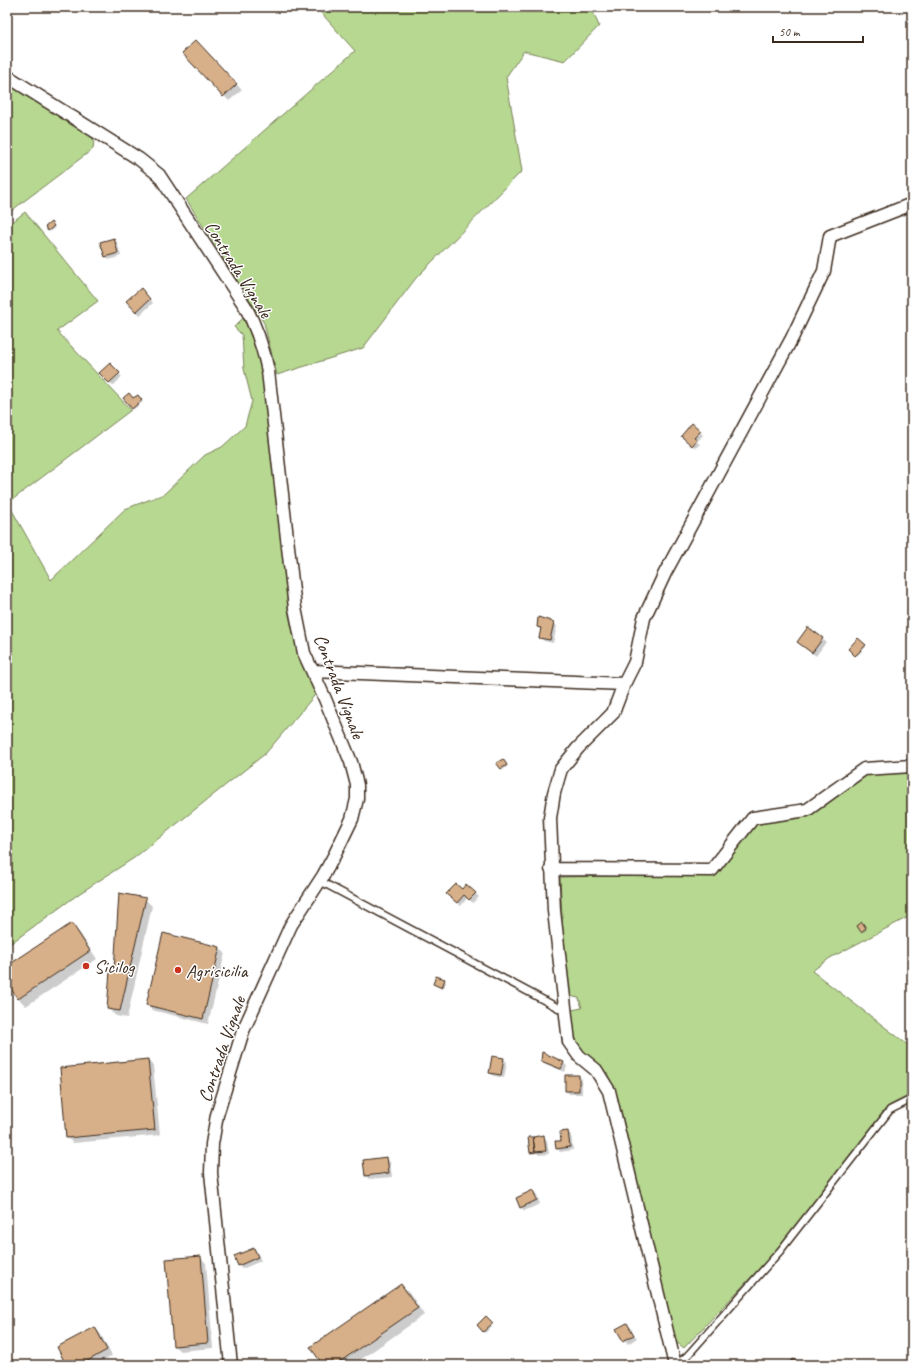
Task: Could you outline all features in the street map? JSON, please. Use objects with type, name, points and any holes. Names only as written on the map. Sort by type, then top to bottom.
[{"type":"street","name":"Contrada Vignale","points":[[7,76],[138,159],[159,175],[245,306],[255,325],[264,348],[268,370],[295,608],[304,653],[351,762],[357,785],[357,799],[352,819],[320,881],[291,925],[273,964],[244,1031],[217,1115],[212,1144],[211,1173],[231,1365]]},
{"type":"street","points":[[675,1365],[608,1091],[596,1070],[579,1056],[570,1042],[554,911],[551,869],[550,818],[554,793],[562,769],[578,748],[613,713],[624,684],[635,662],[644,618],[665,573],[792,338],[824,271],[830,236],[912,204]]},
{"type":"street","points":[[313,671],[624,684]]},
{"type":"street","points":[[551,869],[712,870],[753,818],[807,810],[864,768],[912,766]]},
{"type":"lane","points":[[320,881],[566,1012]]},
{"type":"lane","points":[[675,1365],[688,1355],[780,1251],[890,1110],[912,1099]]},
{"type":"green space","points":[[316,7],[591,7],[599,26],[565,61],[524,51],[506,77],[522,171],[416,278],[363,348],[277,375],[264,323],[186,199],[355,51]]},
{"type":"green space","points":[[7,84],[87,132],[94,140],[93,149],[7,214]]},
{"type":"green space","points":[[25,212],[98,301],[57,331],[131,410],[8,503],[51,580],[125,509],[164,494],[205,455],[222,447],[245,426],[252,401],[244,369],[242,335],[234,327],[243,318],[256,345],[263,376],[289,615],[299,656],[317,690],[314,696],[266,753],[134,858],[80,893],[7,946],[7,226]]},
{"type":"green space","points":[[912,769],[912,915],[830,958],[812,971],[912,1048],[912,1094],[888,1106],[774,1253],[684,1348],[676,1342],[618,1098],[607,1073],[587,1056],[579,1046],[573,1031],[572,1010],[582,1008],[579,998],[569,996],[566,991],[560,877],[715,874],[756,823],[811,814],[868,771]]},
{"type":"building","points":[[196,40],[237,84],[223,97],[182,53]]},
{"type":"building","points":[[51,222],[54,226],[48,231],[45,227]]},
{"type":"building","points":[[114,238],[118,253],[105,257],[100,242]]},
{"type":"building","points":[[141,288],[150,299],[136,312],[126,301]]},
{"type":"building","points":[[110,363],[120,373],[109,383],[99,373]]},
{"type":"building","points":[[129,393],[133,398],[138,395],[142,400],[132,409],[123,398]]},
{"type":"building","points":[[692,423],[701,431],[694,438],[697,440],[692,446],[681,436]]},
{"type":"building","points":[[538,617],[554,622],[550,640],[539,638],[541,628],[537,627]]},
{"type":"building","points":[[808,627],[823,638],[812,653],[797,642]]},
{"type":"building","points":[[858,638],[866,645],[855,656],[848,649]]},
{"type":"building","points":[[503,759],[507,765],[501,769],[496,763]]},
{"type":"building","points":[[456,884],[462,889],[466,884],[476,893],[469,900],[464,895],[457,903],[446,894]]},
{"type":"building","points":[[119,893],[146,898],[120,1011],[107,1009],[110,971],[114,971]]},
{"type":"building","points":[[862,922],[866,928],[861,932],[857,926]]},
{"type":"building","points":[[72,923],[90,951],[18,999],[7,983],[7,966]]},
{"type":"building","points":[[163,933],[220,947],[203,1019],[146,1005]]},
{"type":"building","points":[[436,976],[445,979],[442,988],[433,984]]},
{"type":"building","points":[[542,1052],[564,1062],[561,1069],[541,1061]]},
{"type":"building","points":[[492,1056],[504,1058],[501,1075],[489,1073]]},
{"type":"building","points":[[148,1059],[155,1130],[66,1138],[60,1068]]},
{"type":"building","points":[[565,1075],[579,1075],[579,1091],[565,1091]]},
{"type":"building","points":[[568,1131],[570,1147],[556,1149],[555,1141],[561,1141],[560,1132]]},
{"type":"building","points":[[544,1135],[546,1151],[535,1152],[533,1137]]},
{"type":"building","points":[[528,1137],[533,1137],[535,1152],[530,1153]]},
{"type":"building","points":[[387,1157],[389,1173],[365,1176],[363,1160]]},
{"type":"building","points":[[533,1190],[537,1200],[520,1208],[516,1198]]},
{"type":"building","points":[[254,1248],[258,1257],[238,1266],[234,1256]]},
{"type":"building","points":[[201,1256],[208,1343],[173,1346],[166,1259]]},
{"type":"building","points":[[401,1284],[418,1308],[335,1365],[323,1365],[310,1347]]},
{"type":"building","points":[[486,1316],[493,1323],[483,1332],[477,1325]]},
{"type":"building","points":[[627,1323],[634,1335],[623,1341],[616,1329]]},
{"type":"building","points":[[95,1327],[107,1350],[80,1365],[66,1365],[57,1347]]},
{"type":"building","points":[[794,1359],[798,1365],[784,1365]]},
{"type":"place","name":"Sicilog","points":[[86,966]]},
{"type":"place","name":"Agrisicilia","points":[[178,970]]}]
